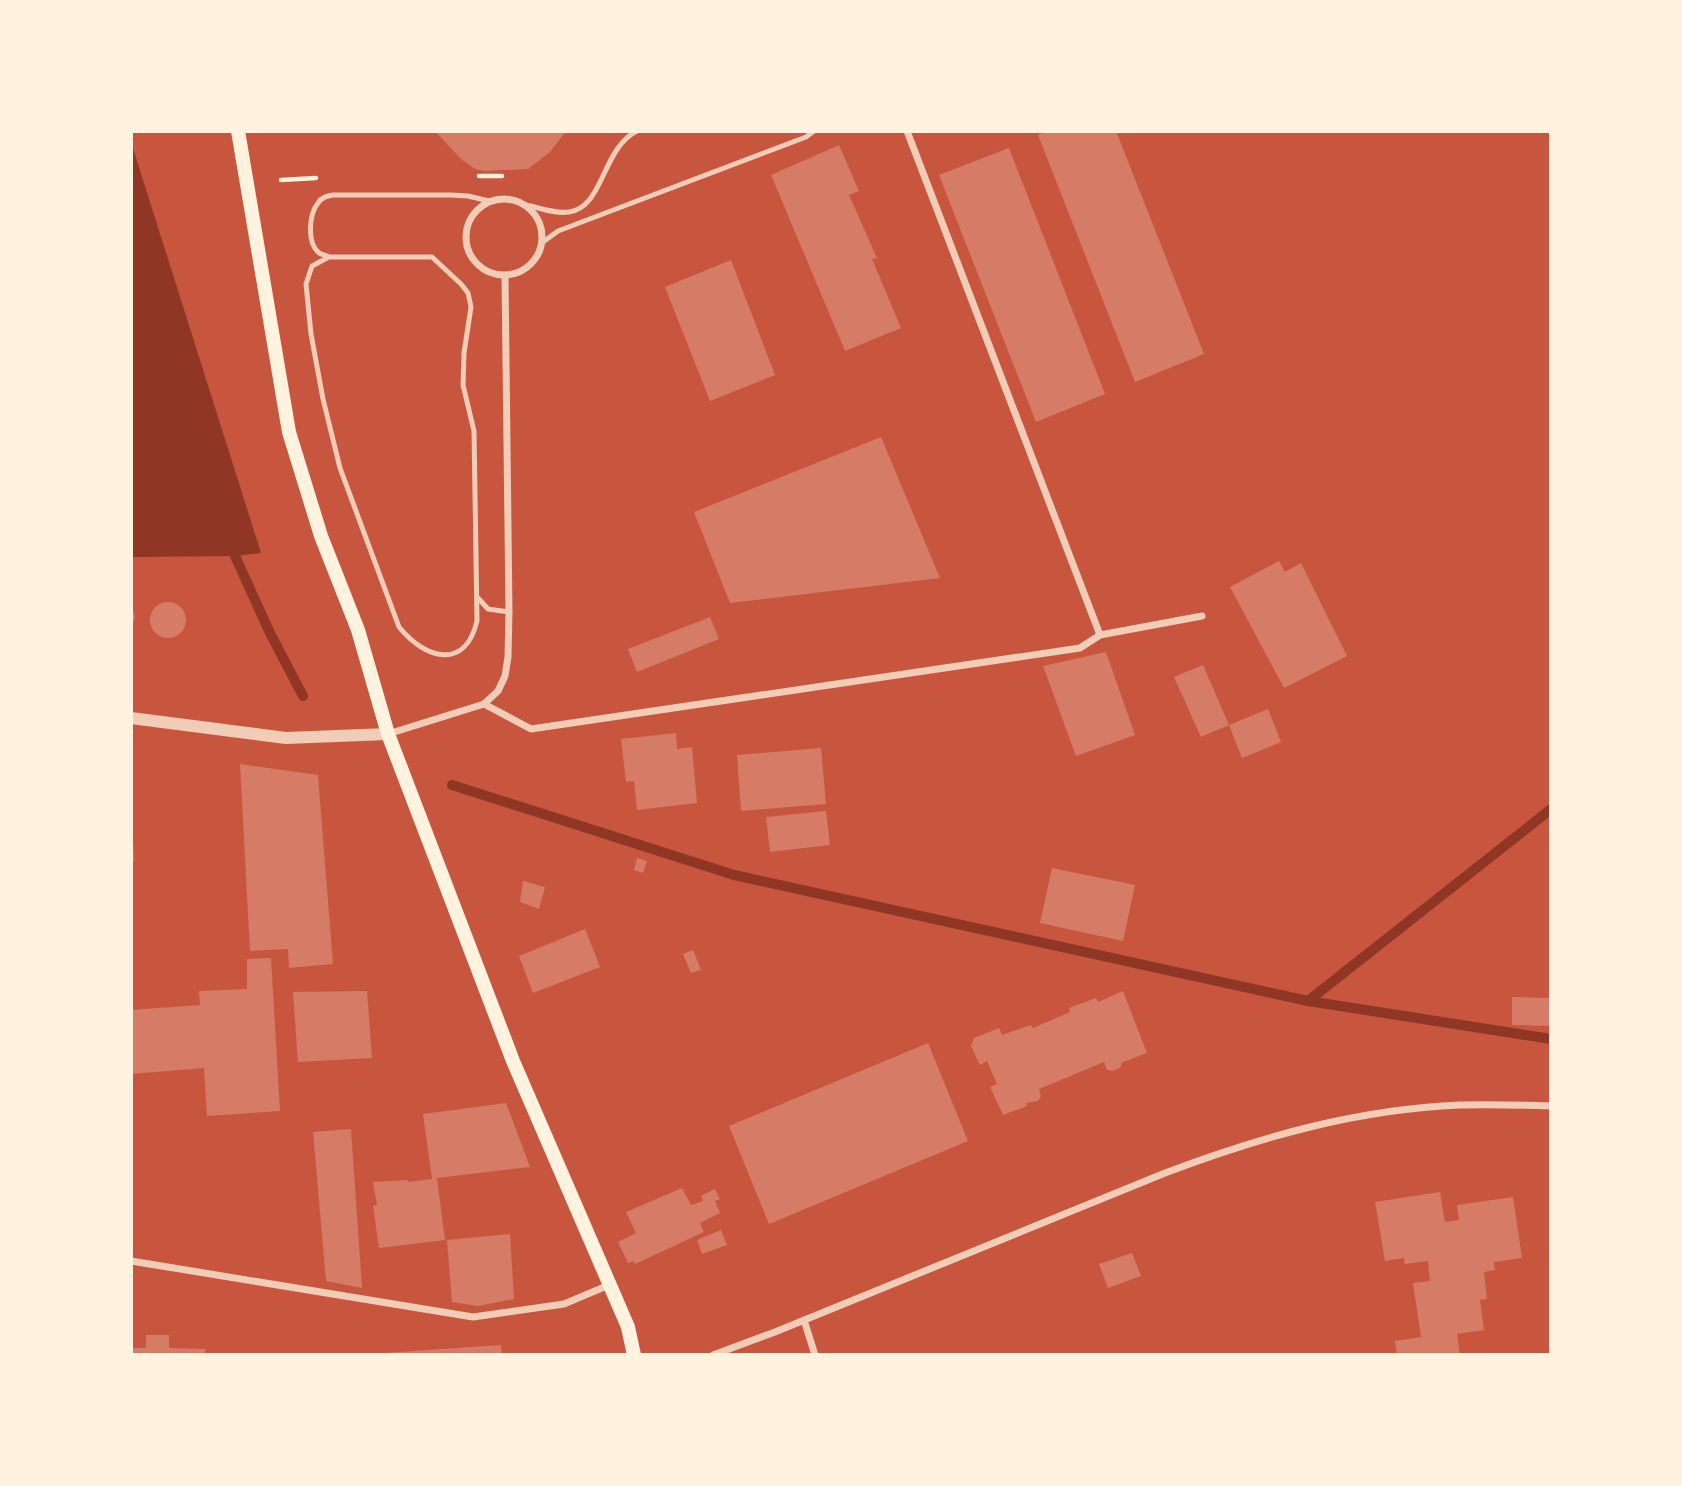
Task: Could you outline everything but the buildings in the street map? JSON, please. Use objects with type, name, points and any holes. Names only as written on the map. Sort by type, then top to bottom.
[{"type":"main road","points":[[238,131],[289,432],[321,537],[358,630],[388,734],[513,1061],[628,1327],[634,1355]]},
{"type":"street","points":[[907,131],[1100,635]]},
{"type":"street","points":[[502,198],[514,199],[526,205],[540,221],[543,242],[534,262],[516,274],[505,276],[480,267],[471,257],[466,232],[470,219],[478,208],[489,201],[502,198]]},
{"type":"street","points":[[131,718],[286,738],[388,734],[484,704],[498,691],[505,676],[508,657],[509,611],[505,276]]},
{"type":"street","points":[[484,704],[531,729],[1080,648],[1100,635],[1202,616]]},
{"type":"street","points":[[713,1355],[1220,1152],[1308,1126],[1376,1114],[1459,1105],[1551,1106]]},
{"type":"street","points":[[131,1261],[473,1317],[564,1304],[609,1285]]},
{"type":"street","points":[[804,1320],[815,1355]]},
{"type":"lane","points":[[526,205],[568,212],[585,205],[592,197],[616,148],[624,138],[637,131]]},
{"type":"lane","points":[[543,242],[558,231],[806,137],[814,131]]},
{"type":"lane","points":[[329,257],[318,252],[311,235],[312,214],[324,197],[451,195],[489,201]]},
{"type":"lane","points":[[329,257],[432,257],[468,293],[470,319],[464,353],[463,385],[474,431],[477,621],[474,634],[463,647],[453,653],[438,656],[424,651],[399,628],[340,468],[316,364],[306,297],[306,284],[312,266],[329,257]]},
{"type":"lane","points":[[477,595],[484,607],[509,611]]},
{"type":"path","points":[[282,180],[303,178]]},
{"type":"shaded area","points":[[131,142],[261,553],[235,556],[131,557]]},
{"type":"waterway","points":[[235,556],[270,633],[303,696]]},
{"type":"waterway","points":[[452,785],[734,875],[1308,1001],[1551,1039]]},
{"type":"waterway","points":[[1308,1001],[1551,809]]}]
